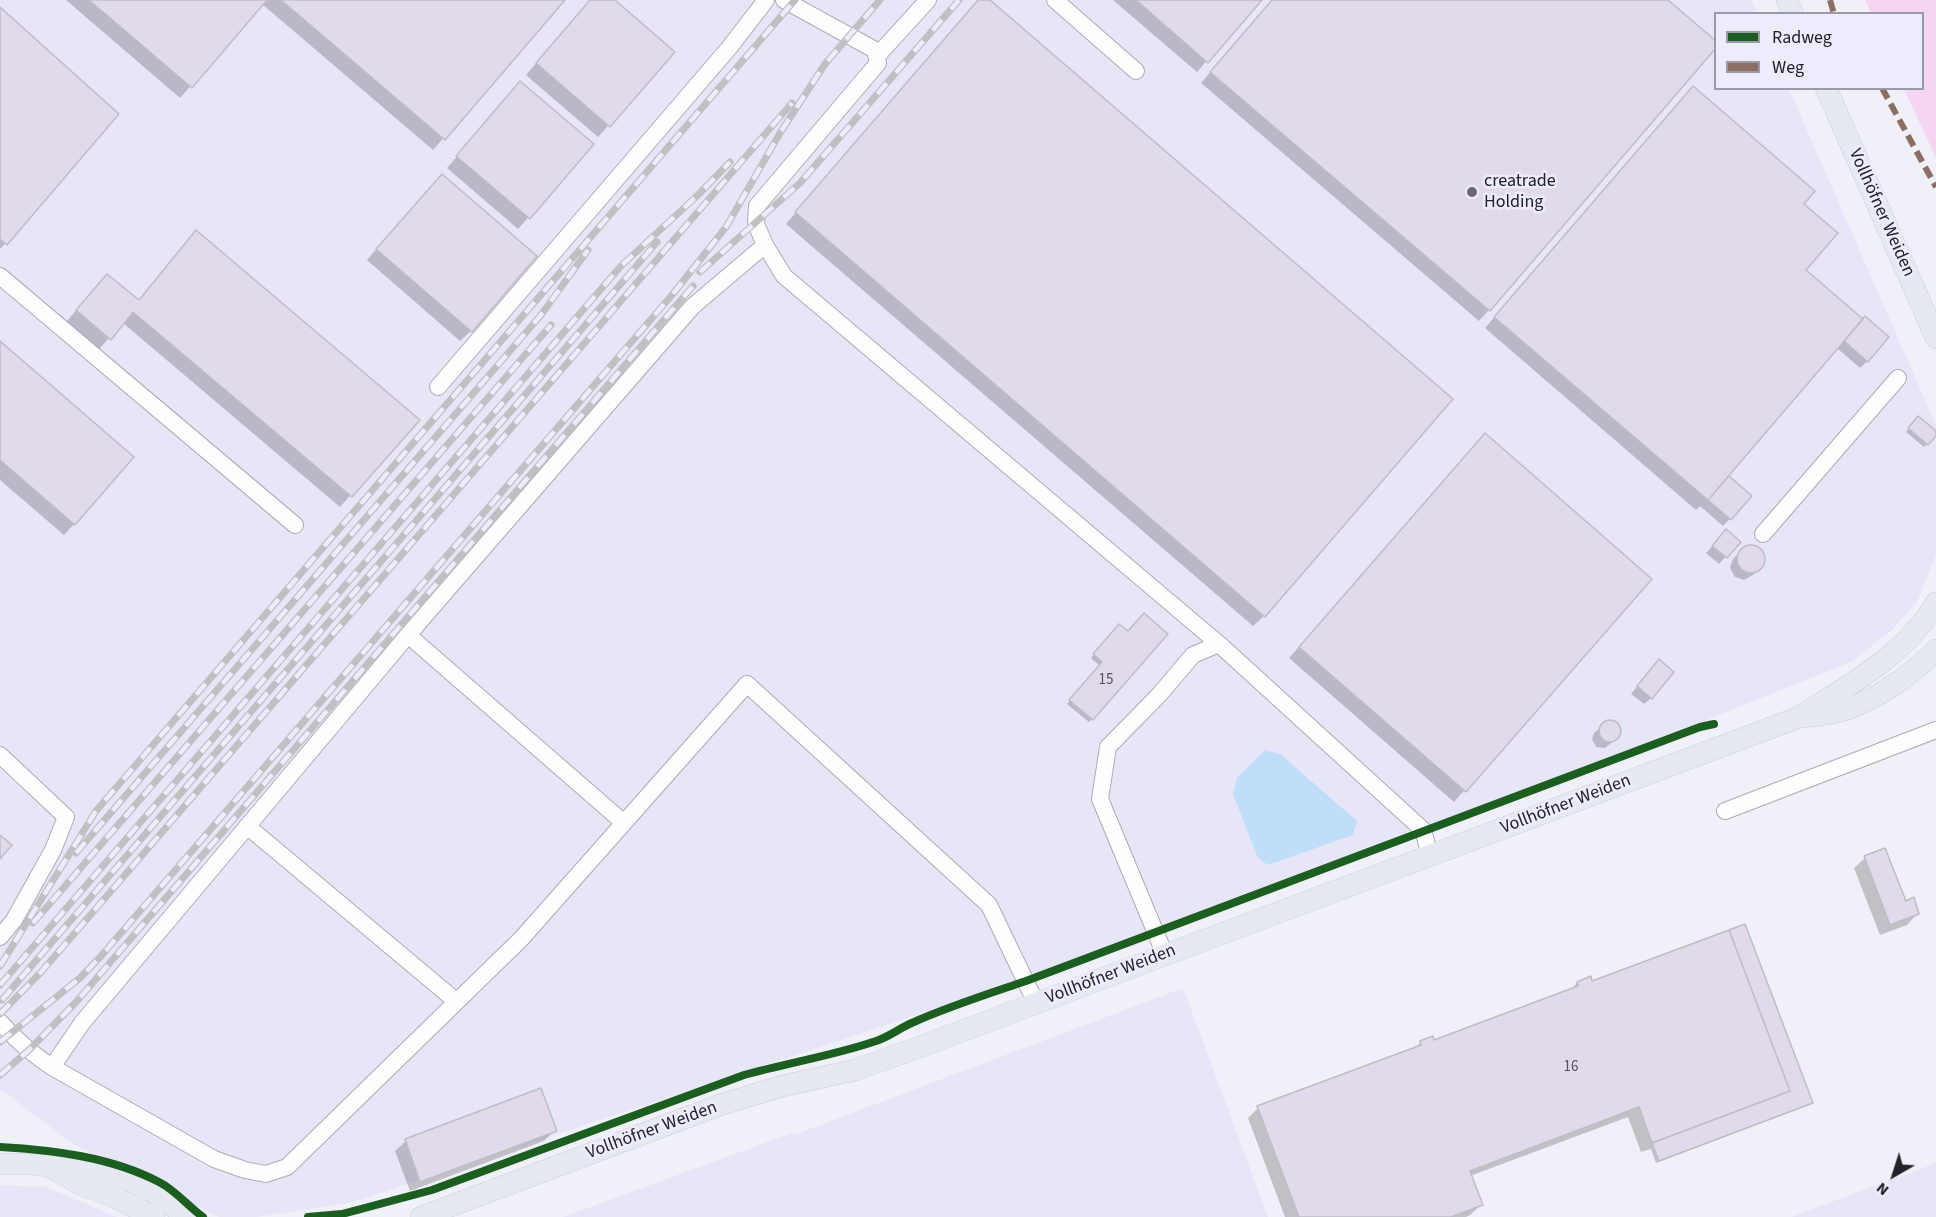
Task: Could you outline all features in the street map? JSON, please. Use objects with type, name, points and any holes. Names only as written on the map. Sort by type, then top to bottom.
[{"type":"main road","name":"Vollhöfner Weiden","points":[[1827,90],[1936,338]]},
{"type":"main road","name":"Vollhöfner Weiden","points":[[422,1217],[720,1105],[865,1066],[1036,1004],[1797,718],[1879,665],[1916,632],[1936,603]]},
{"type":"main road","name":"Vollhöfner Weiden","points":[[1797,718],[1834,713],[1877,694],[1911,673],[1936,650]]},
{"type":"main road","points":[[0,1164],[70,1165],[130,1180],[154,1191],[187,1217]]},
{"type":"main road","points":[[50,1166],[82,1185],[110,1195],[154,1217]]},
{"type":"lane","points":[[438,387],[729,48],[766,0]]},
{"type":"lane","points":[[784,0],[875,50],[878,63],[757,206],[756,224],[765,245],[784,276],[1219,644],[1423,830],[1430,856]]},
{"type":"lane","points":[[877,56],[928,0]]},
{"type":"lane","points":[[1055,0],[1136,70]]},
{"type":"lane","points":[[52,1067],[82,1023],[408,634],[692,307],[765,245]]},
{"type":"lane","points":[[0,276],[295,525]]},
{"type":"lane","points":[[1763,534],[1898,378]]},
{"type":"lane","points":[[408,634],[624,823]]},
{"type":"lane","points":[[1165,955],[1100,798],[1108,747],[1159,695],[1193,655],[1219,644]]},
{"type":"lane","points":[[0,1022],[29,1050],[52,1067],[214,1159],[245,1170],[266,1174],[287,1167],[521,939],[747,684],[989,904],[1036,1004]]},
{"type":"lane","points":[[1725,811],[1936,730]]},
{"type":"lane","points":[[0,755],[66,817],[53,850],[14,920],[0,937]]},
{"type":"lane","points":[[247,826],[456,1001]]},
{"type":"shaded area","points":[[0,0],[1751,0],[1757,12],[1714,12],[1714,90],[1789,90],[1936,425],[1936,555],[1917,602],[1892,630],[1853,661],[1605,761],[1110,951],[353,1202],[257,1217],[219,1217],[71,1143],[0,1090]]},
{"type":"shaded area","points":[[1865,0],[1936,0],[1936,158],[1904,90],[1924,90],[1924,12],[1871,12]]},
{"type":"shaded area","points":[[1183,988],[1268,1217],[563,1217],[792,1133],[799,1133]]},
{"type":"shaded area","points":[[1936,1163],[1936,1217],[1791,1217]]},
{"type":"shaded area","points":[[0,1185],[47,1187],[117,1217],[0,1217]]},
{"type":"water","points":[[1265,750],[1280,754],[1357,821],[1353,835],[1268,865],[1258,858],[1233,794],[1237,778]]},
{"type":"building","points":[[89,0],[267,0],[192,88]]},
{"type":"building","points":[[281,0],[565,0],[445,140]]},
{"type":"building","points":[[590,0],[615,0],[675,52],[610,127],[536,63]]},
{"type":"building","points":[[978,0],[990,0],[1453,399],[1265,617],[795,212]]},
{"type":"building","points":[[1136,0],[1262,0],[1208,63]]},
{"type":"building","name":"creatrade Holding","points":[[1272,0],[1668,0],[1714,39],[1714,50],[1490,311],[1210,72]]},
{"type":"building","points":[[0,7],[119,114],[7,245],[0,239]]},
{"type":"building","points":[[520,81],[594,144],[530,219],[456,156]]},
{"type":"building","points":[[1693,86],[1815,191],[1804,204],[1838,233],[1806,270],[1863,319],[1708,500],[1494,317]]},
{"type":"building","points":[[442,174],[537,256],[472,332],[376,249]]},
{"type":"building","points":[[196,230],[420,420],[352,497],[133,312],[111,340],[76,310],[107,274],[139,300]]},
{"type":"building","points":[[1865,316],[1889,337],[1868,362],[1844,341]]},
{"type":"building","points":[[0,341],[134,457],[75,525],[0,460]]},
{"type":"building","points":[[1918,416],[1936,431],[1936,436],[1928,445],[1908,428]]},
{"type":"building","points":[[1485,433],[1652,579],[1466,792],[1299,647]]},
{"type":"building","points":[[1729,476],[1752,496],[1731,520],[1708,500]]},
{"type":"building","points":[[1726,529],[1741,542],[1727,558],[1712,546]]},
{"type":"building","points":[[1751,545],[1761,549],[1765,559],[1761,569],[1751,573],[1741,569],[1737,559],[1741,549]]},
{"type":"building","points":[[1144,613],[1168,634],[1093,720],[1069,700],[1102,662],[1093,654],[1119,624],[1128,631]]},
{"type":"building","points":[[1659,659],[1674,672],[1652,699],[1637,686]]},
{"type":"building","points":[[1610,720],[1618,723],[1621,731],[1618,739],[1610,742],[1602,739],[1599,731],[1602,723]]},
{"type":"building","points":[[0,835],[12,845],[0,859]]},
{"type":"building","points":[[1885,848],[1906,901],[1914,897],[1919,914],[1890,925],[1864,856]]},
{"type":"building","points":[[1745,924],[1813,1103],[1659,1161],[1652,1143],[1790,1091],[1729,930]]},
{"type":"building","points":[[1729,930],[1790,1091],[1652,1143],[1639,1107],[1470,1171],[1483,1205],[1451,1217],[1299,1217],[1257,1106],[1421,1045],[1420,1041],[1433,1036],[1434,1040],[1578,986],[1577,982],[1591,976],[1592,981]]},
{"type":"building","points":[[541,1088],[557,1131],[420,1182],[405,1139]]},
{"type":"railway","points":[[0,966],[96,811],[795,0]]},
{"type":"railway","points":[[0,1042],[80,978],[102,955],[672,295],[726,227],[780,133],[825,64],[880,0]]},
{"type":"railway","points":[[700,272],[800,183],[959,0]]},
{"type":"railway","points":[[0,1014],[42,971],[792,103]]},
{"type":"railway","points":[[0,985],[621,266],[730,162]]},
{"type":"railway","points":[[2,1000],[657,242]]},
{"type":"railway","points":[[76,853],[541,315],[588,250]]},
{"type":"railway","points":[[0,1075],[29,1050],[77,1001],[693,286]]},
{"type":"railway","points":[[33,923],[551,325]]},
{"type":"marked path","points":[[1830,0],[1833,12]]},
{"type":"marked path","points":[[1883,90],[1936,187]]},
{"type":"cycle path","points":[[308,1217],[342,1214],[432,1190],[744,1075],[878,1040],[909,1024],[969,1000],[1026,981],[1700,727],[1714,724]]},
{"type":"cycle path","points":[[0,1147],[81,1156],[121,1166],[165,1185],[203,1217]]},
{"type":"place","name":"creatrade Holding","points":[[1472,192]]}]
